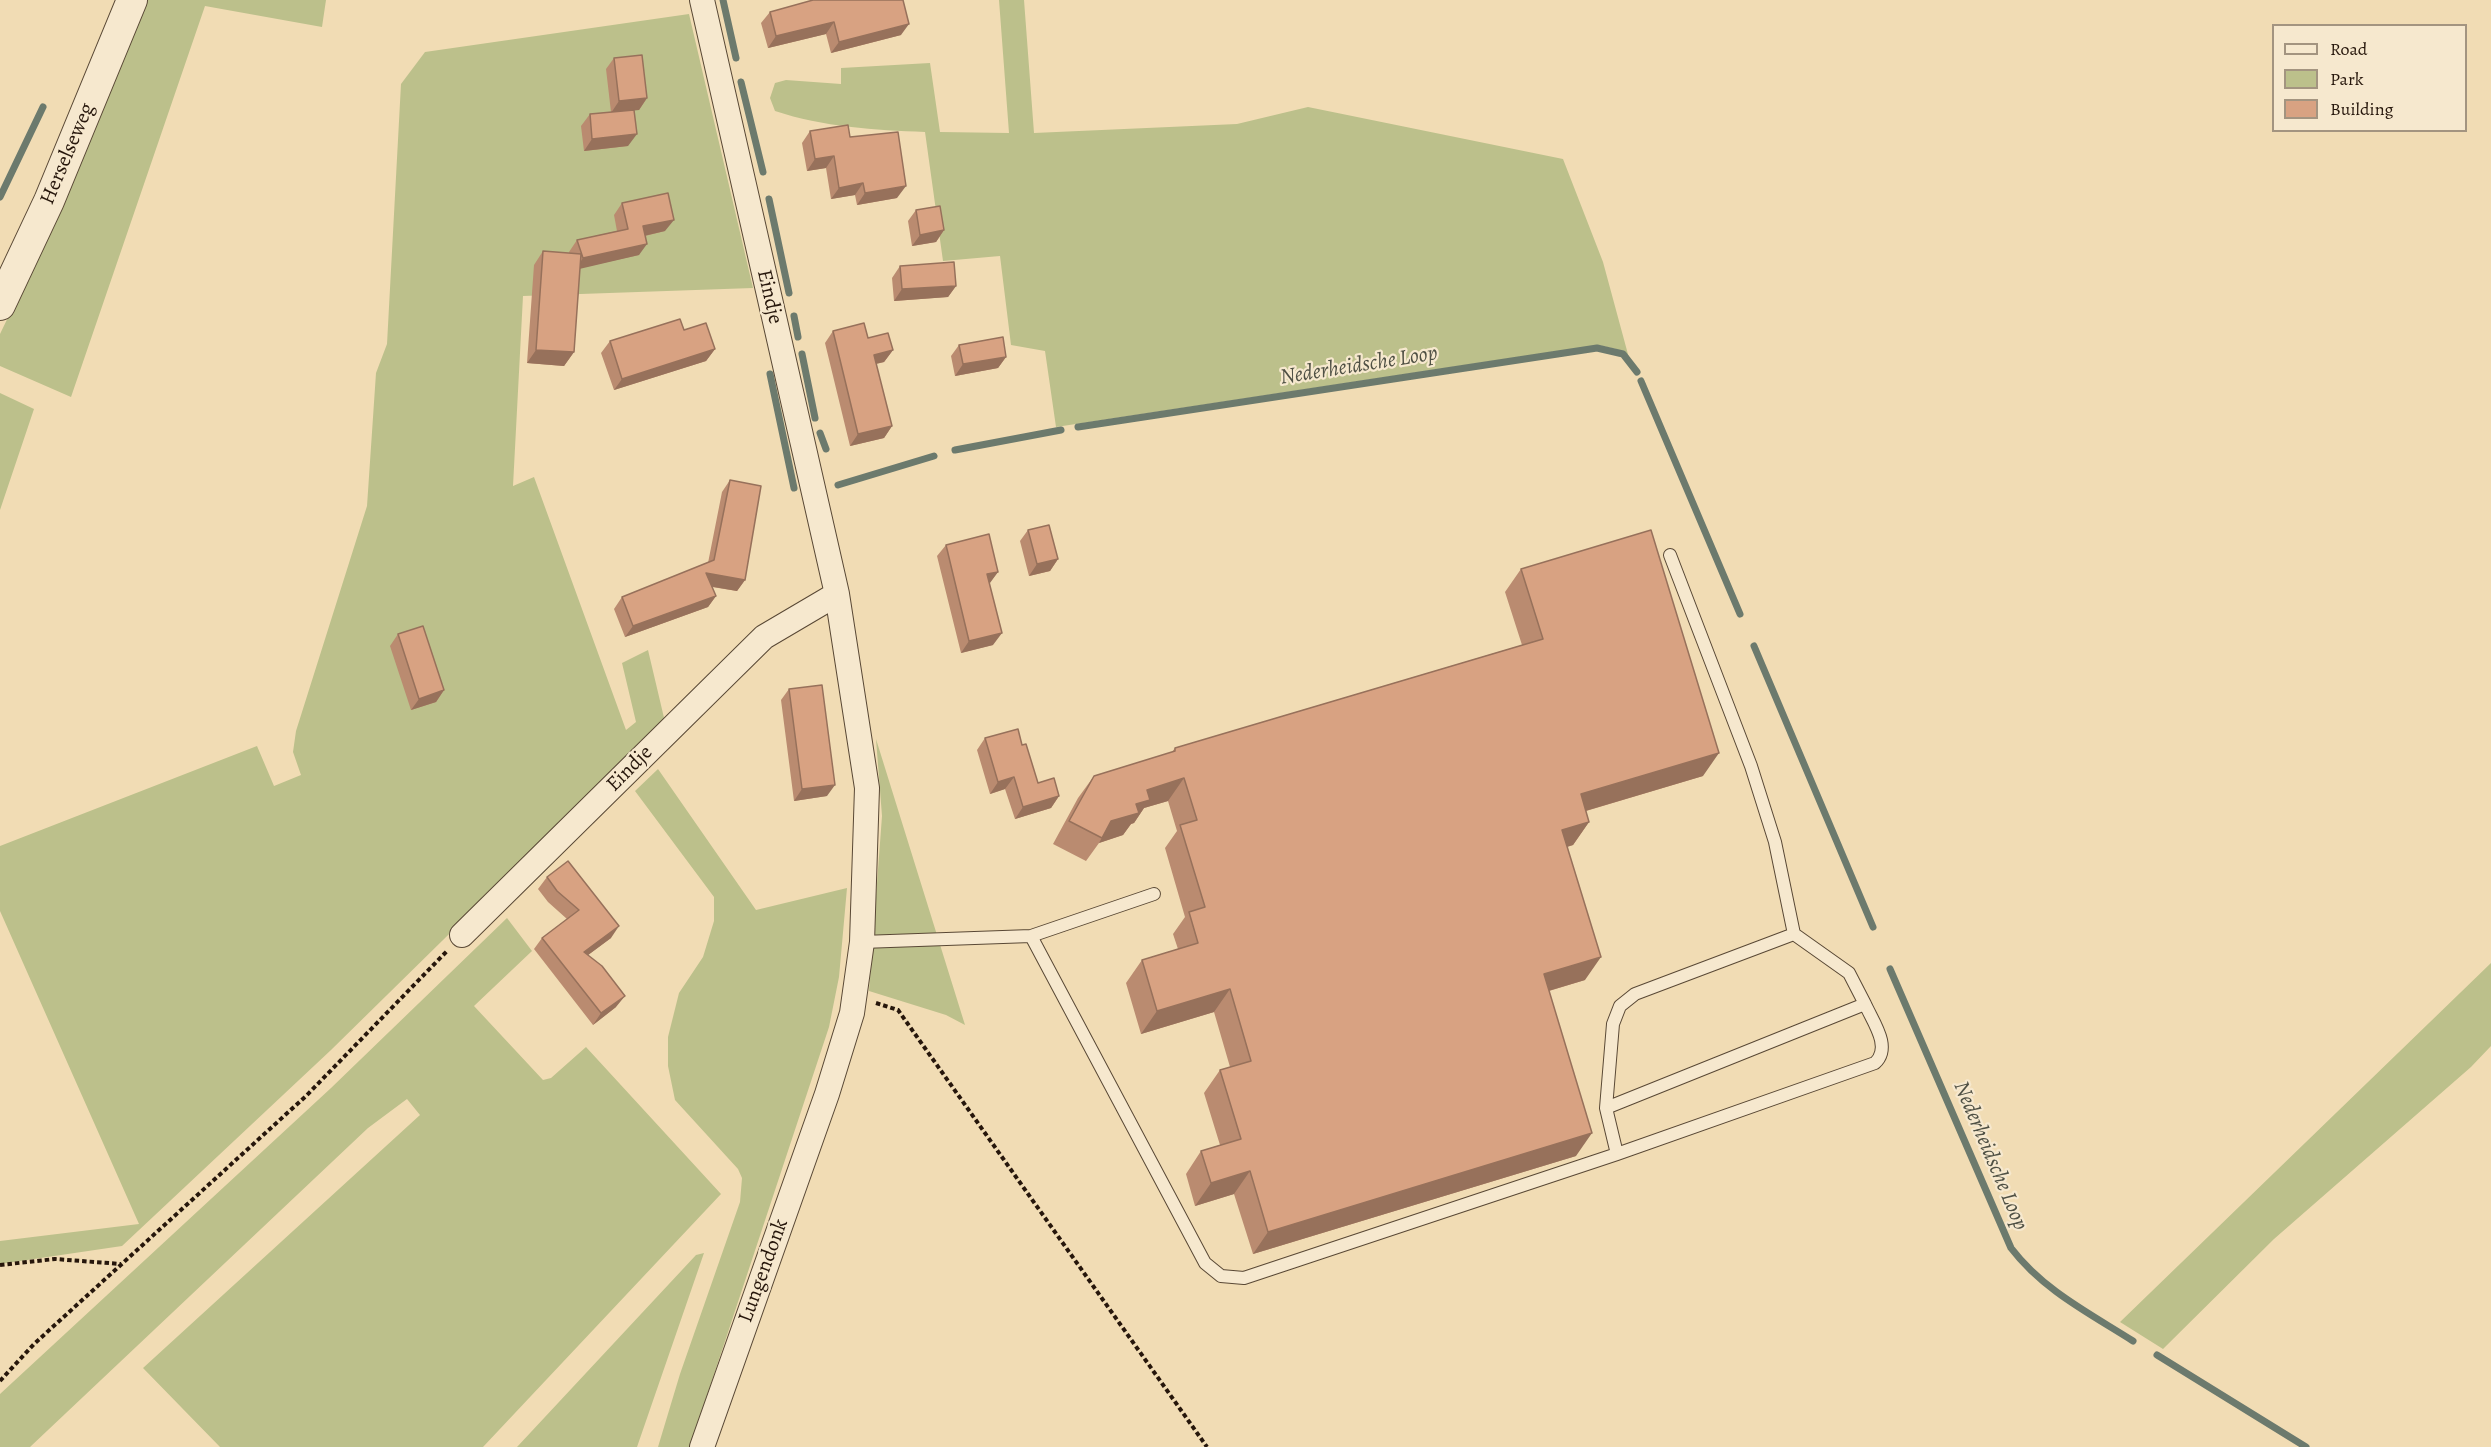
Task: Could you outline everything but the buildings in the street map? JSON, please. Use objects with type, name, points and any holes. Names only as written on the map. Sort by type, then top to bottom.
[{"type":"street","name":"Herselseweg","points":[[0,305],[49,201],[132,0]]},
{"type":"street","name":"Eindje","points":[[702,0],[837,594],[867,788],[862,942],[856,997],[827,1094]]},
{"type":"street","name":"Eindje","points":[[462,935],[764,637],[837,594]]},
{"type":"street","name":"Lungendonk","points":[[702,1447],[827,1094]]},
{"type":"lane","points":[[1031,936],[1205,1263],[1221,1276],[1244,1278],[1617,1154],[1875,1063],[1882,1056],[1884,1048],[1849,973],[1794,934],[1775,842],[1751,766],[1670,555]]},
{"type":"lane","points":[[862,942],[1031,936],[1154,894]]},
{"type":"lane","points":[[1617,1154],[1606,1108],[1613,1024],[1620,1006],[1635,994],[1794,934]]},
{"type":"lane","points":[[1606,1108],[1865,1005]]},
{"type":"path","points":[[0,1381],[33,1344],[306,1096],[462,935]]},
{"type":"path","points":[[856,997],[898,1010],[1207,1447]]},
{"type":"path","points":[[0,1265],[55,1259],[122,1264]]},
{"type":"green space","points":[[144,0],[326,0],[322,27],[205,6],[71,397],[0,366],[0,334],[40,251]]},
{"type":"green space","points":[[999,0],[1024,0],[1034,133],[1237,124],[1308,107],[1563,159],[1603,262],[1629,358],[1616,349],[1598,345],[1056,427],[1045,351],[1011,345],[1000,256],[943,261],[925,132],[868,129],[812,121],[775,111],[770,98],[775,83],[786,80],[841,84],[841,68],[930,63],[940,132],[1009,133]]},
{"type":"green space","points":[[689,14],[753,288],[523,296],[513,486],[534,477],[626,730],[636,722],[622,663],[648,650],[665,722],[331,1050],[122,1246],[0,1264],[0,1241],[139,1224],[0,911],[0,846],[257,746],[274,786],[301,775],[293,752],[296,731],[367,506],[376,373],[387,344],[401,84],[425,52]]},
{"type":"green space","points":[[0,393],[34,409],[0,510]]},
{"type":"green space","points":[[876,739],[965,1025],[946,1015],[869,991],[882,816]]},
{"type":"green space","points":[[658,769],[756,910],[847,888],[839,977],[829,1027],[690,1447],[658,1447],[680,1374],[740,1202],[742,1178],[738,1169],[675,1100],[668,1066],[668,1037],[679,993],[703,957],[714,921],[714,897],[635,791]]},
{"type":"green space","points":[[507,918],[532,951],[474,1006],[543,1080],[551,1078],[586,1047],[721,1194],[483,1447],[220,1447],[143,1368],[420,1115],[407,1099],[368,1128],[30,1447],[0,1447],[0,1394],[331,1088]]},
{"type":"green space","points":[[2491,963],[2491,1046],[2471,1067],[2274,1239],[2163,1349],[2120,1322]]},
{"type":"green space","points":[[704,1253],[637,1447],[517,1447],[696,1255]]},
{"type":"waterway","points":[[723,0],[736,58]]},
{"type":"waterway","points":[[741,82],[763,172]]},
{"type":"waterway","points":[[0,197],[43,107]]},
{"type":"waterway","points":[[769,199],[789,293]]},
{"type":"waterway","points":[[794,316],[798,337]]},
{"type":"waterway","name":"Nederheidsche Loop","points":[[1078,427],[1597,348],[1623,354],[1637,372]]},
{"type":"waterway","points":[[802,354],[815,418]]},
{"type":"waterway","points":[[770,374],[794,488]]},
{"type":"waterway","name":"Nederheidsche Loop","points":[[1641,381],[1740,614]]},
{"type":"waterway","name":"Nederheidsche Loop","points":[[955,450],[1061,430]]},
{"type":"waterway","points":[[820,433],[826,449]]},
{"type":"waterway","name":"Nederheidsche Loop","points":[[838,485],[934,456]]},
{"type":"waterway","name":"Nederheidsche Loop","points":[[1754,646],[1873,927]]},
{"type":"waterway","name":"Nederheidsche Loop","points":[[1890,969],[2011,1248],[2037,1276],[2052,1288],[2133,1341]]},
{"type":"waterway","name":"Nederheidsche Loop","points":[[2157,1355],[2306,1447]]}]
